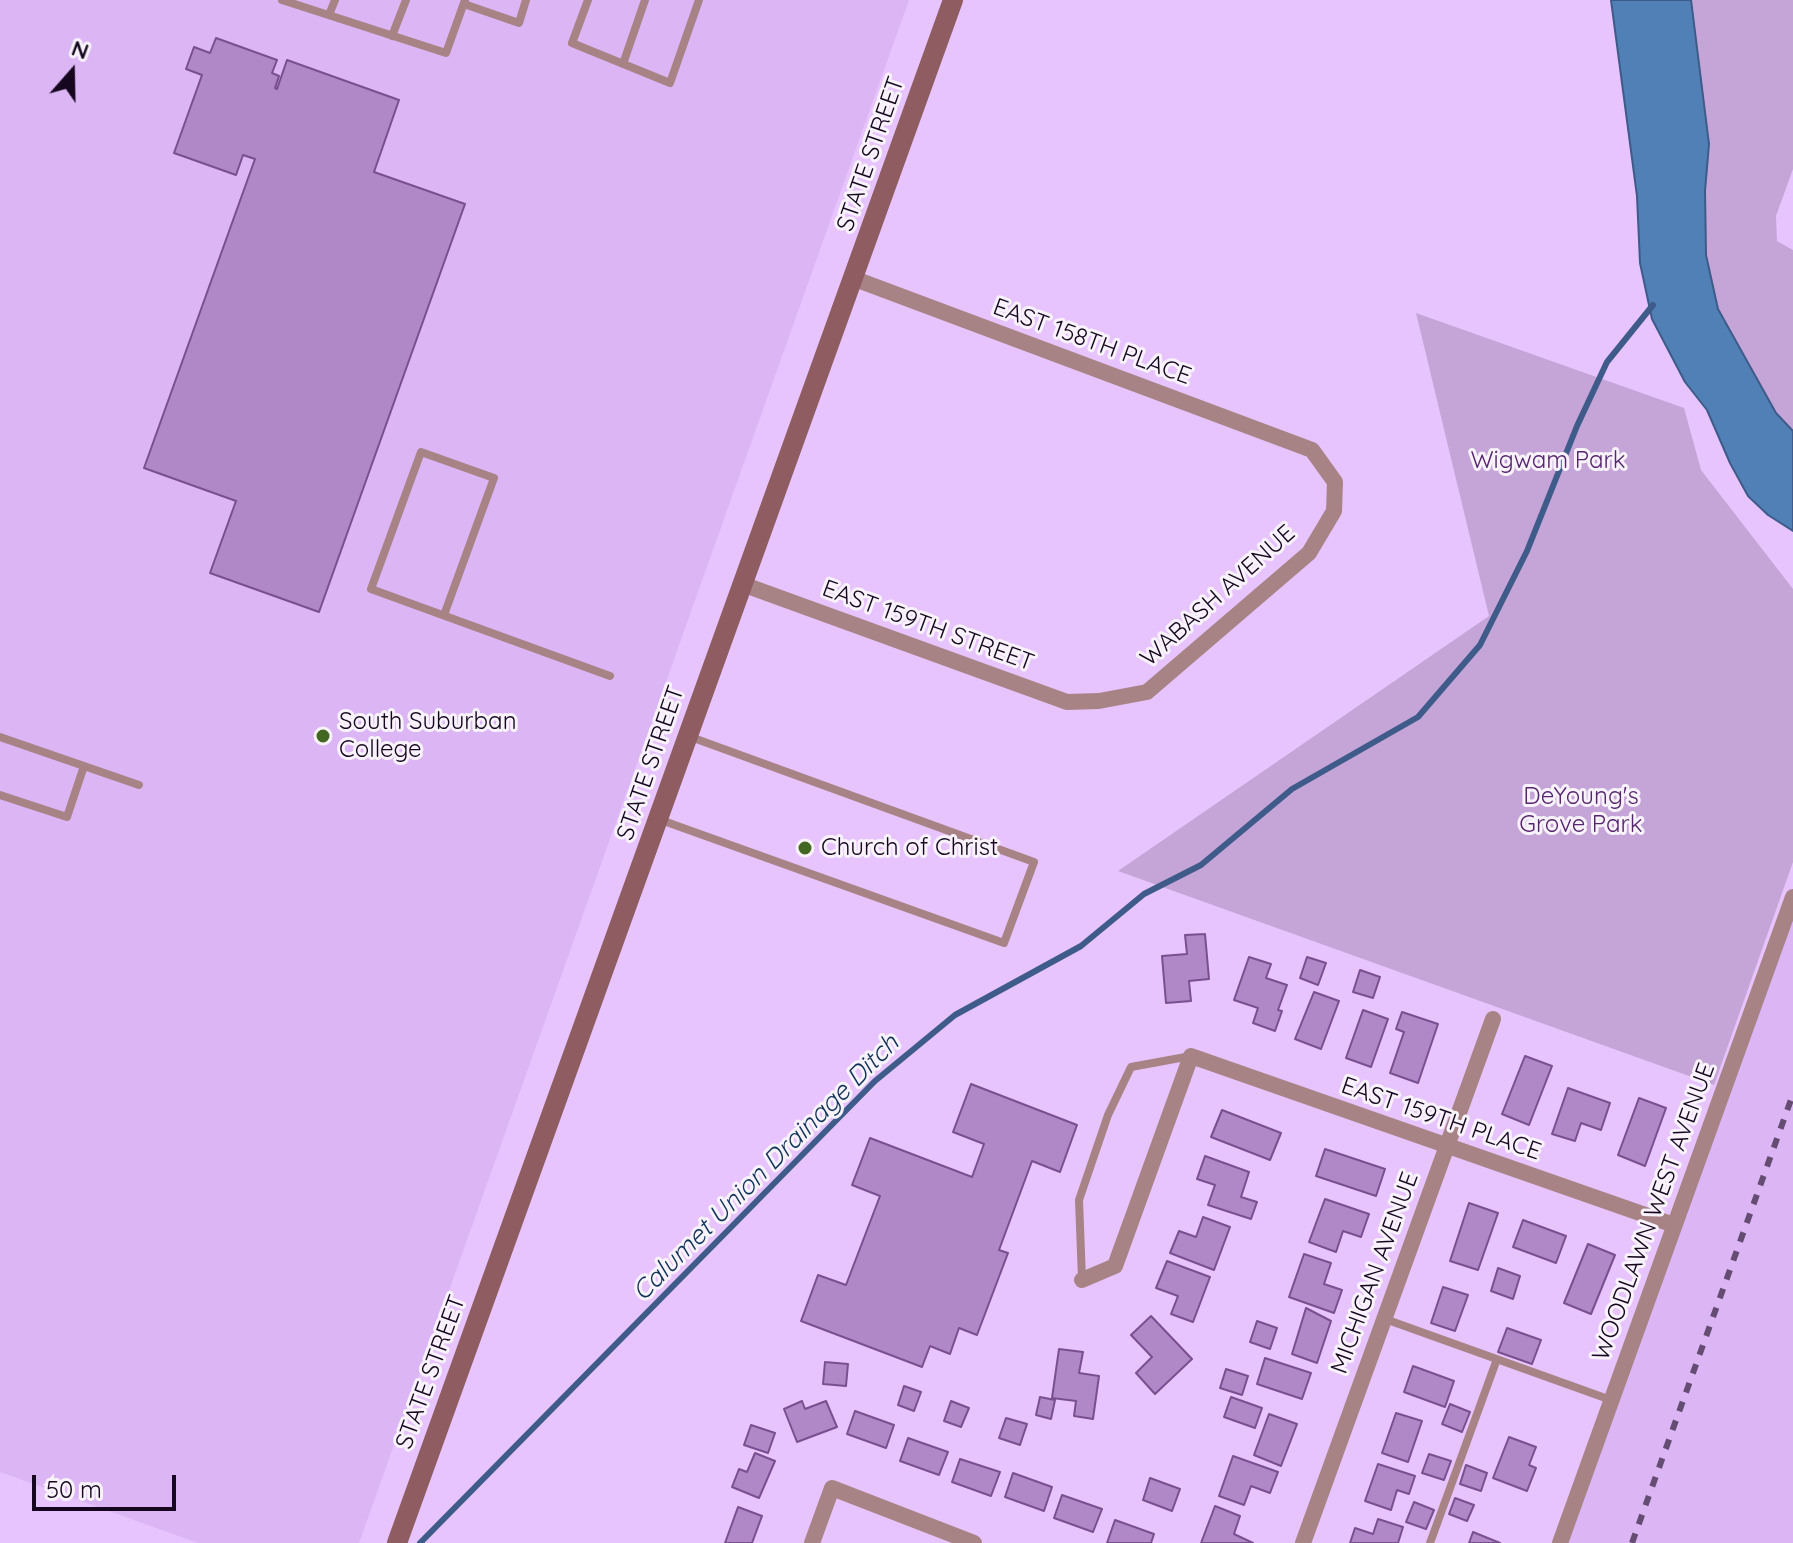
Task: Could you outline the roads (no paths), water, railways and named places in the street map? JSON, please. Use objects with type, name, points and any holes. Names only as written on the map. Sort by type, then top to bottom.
[{"type":"main road","name":"STATE STREET","points":[[397,1543],[953,0]]},
{"type":"street","name":"EAST 158TH PLACE","points":[[855,279],[1312,450]]},
{"type":"street","name":"WABASH AVENUE","points":[[1099,701],[1147,692],[1309,553],[1334,511],[1335,482],[1312,450]]},
{"type":"street","name":"EAST 159TH STREET","points":[[742,584],[1067,702],[1099,701]]},
{"type":"street","name":"WOODLAWN WEST AVENUE","points":[[1560,1543],[1793,897]]},
{"type":"street","name":"MICHIGAN AVENUE","points":[[1303,1543],[1493,1019]]},
{"type":"street","name":"EAST 159TH PLACE","points":[[1191,1056],[1674,1225]]},
{"type":"street","points":[[1082,1280],[1115,1266],[1191,1056]]},
{"type":"street","points":[[812,1543],[832,1488],[974,1543]]},
{"type":"lane","points":[[282,0],[446,53],[464,2],[519,23],[526,0]]},
{"type":"lane","points":[[329,15],[335,0]]},
{"type":"lane","points":[[392,36],[406,0]]},
{"type":"lane","points":[[588,0],[572,43],[670,83],[699,0]]},
{"type":"lane","points":[[623,64],[645,0]]},
{"type":"lane","points":[[444,615],[494,478],[421,452],[371,589],[610,676]]},
{"type":"lane","points":[[658,819],[1004,943],[1034,862],[688,736]]},
{"type":"lane","points":[[0,737],[139,785]]},
{"type":"lane","points":[[0,795],[67,817],[84,766]]},
{"type":"lane","points":[[1082,1280],[1079,1200],[1108,1115],[1131,1067],[1191,1056]]},
{"type":"lane","points":[[1384,1319],[1611,1400]]},
{"type":"lane","points":[[1430,1543],[1497,1359]]},
{"type":"water","points":[[1611,0],[1691,0],[1709,144],[1705,191],[1706,255],[1718,309],[1776,413],[1793,431],[1793,531],[1768,515],[1748,496],[1707,410],[1685,382],[1652,319],[1640,263],[1637,196]]},
{"type":"waterway","name":"Calumet Union Drainage Ditch","points":[[420,1543],[875,1081],[955,1015],[1081,946],[1144,894],[1201,865],[1292,789],[1418,717],[1480,645],[1527,551],[1577,426],[1607,362],[1653,305]]},
{"type":"railway","points":[[1632,1543],[1793,1094]]},
{"type":"place","name":"South Suburban College","points":[[323,736]]},
{"type":"place","name":"Church of Christ","points":[[805,848]]},
{"type":"park label","name":"Wigwam Park","points":[[1548,461]]},
{"type":"park label","name":"DeYoung's Grove Park","points":[[1581,811]]}]
